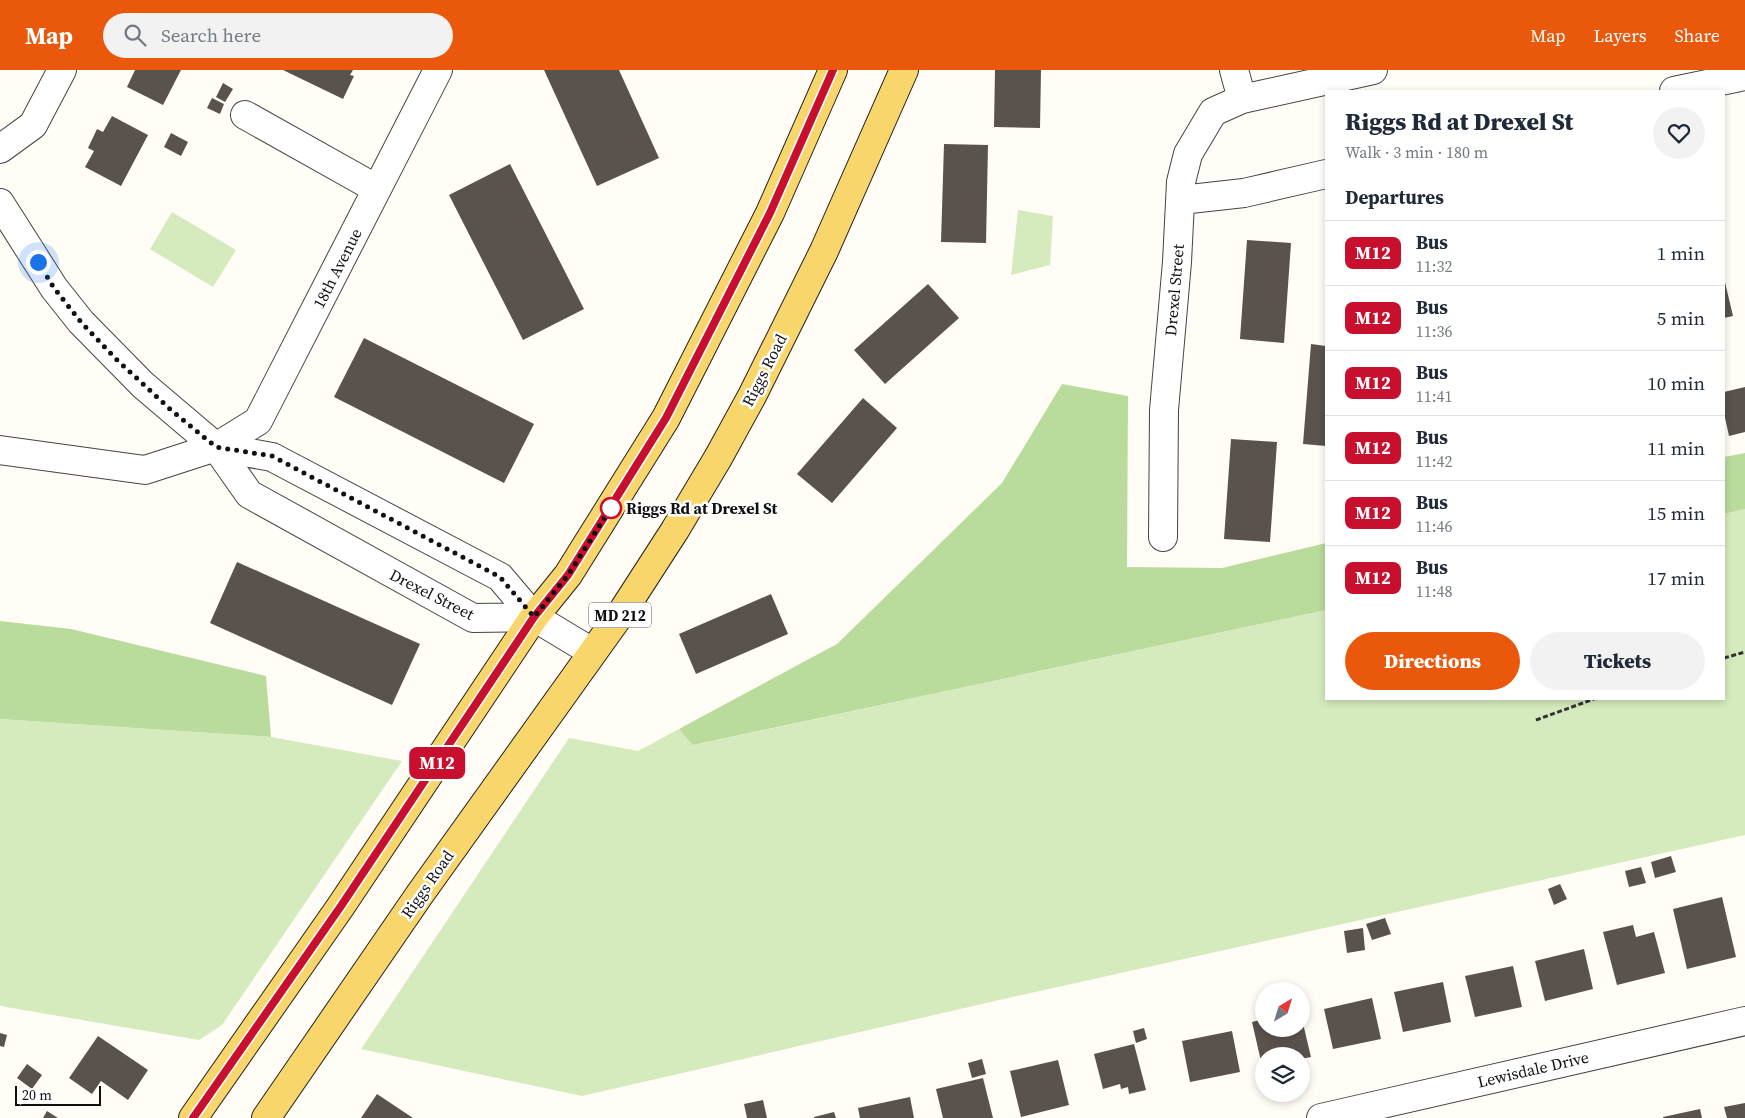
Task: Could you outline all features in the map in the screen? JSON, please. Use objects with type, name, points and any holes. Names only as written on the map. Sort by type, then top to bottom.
[{"type":"main road","points":[[193,1118],[341,906],[534,617],[568,575],[666,418],[770,213],[833,70]]},
{"type":"main road","name":"Riggs Road","points":[[266,1118],[426,886],[624,608],[675,530],[752,396],[824,251],[904,70]]},
{"type":"street","points":[[0,150],[34,124],[62,70]]},
{"type":"street","name":"18th Avenue","points":[[216,447],[258,421],[438,70]]},
{"type":"street","points":[[1234,70],[1242,99]]},
{"type":"street","name":"Drexel Street","points":[[1162,537],[1164,410],[1177,262],[1181,182],[1188,154],[1213,112],[1242,99],[1374,70]]},
{"type":"street","points":[[1679,90],[1745,76]]},
{"type":"street","points":[[245,115],[377,189]]},
{"type":"street","points":[[1180,200],[1244,193],[1325,174]]},
{"type":"street","name":"Drexel Street","points":[[0,203],[54,288],[81,322],[143,385],[216,447],[249,494],[474,618],[534,617]]},
{"type":"street","points":[[0,450],[145,470],[216,447],[272,456],[500,577],[534,617],[592,652]]},
{"type":"street","name":"Lewisdale Drive","points":[[1321,1118],[1745,1021]]},
{"type":"path","points":[[1725,658],[1745,652]]},
{"type":"path","points":[[1536,720],[1591,700]]},
{"type":"green space","points":[[1018,210],[1053,216],[1050,265],[1011,275]]},
{"type":"green space","points":[[172,212],[236,250],[213,287],[150,249]]},
{"type":"green space","points":[[1062,384],[1128,396],[1127,567],[1222,568],[1325,543],[1325,610],[693,745],[679,729],[837,644],[1002,483]]},
{"type":"green space","points":[[1745,453],[1745,509],[1725,514],[1725,457]]},
{"type":"green space","points":[[1745,509],[1745,835],[1008,998],[582,1096],[361,1049],[569,738],[638,751],[679,729],[694,745],[1325,610],[1325,700],[1725,700],[1725,514]]},
{"type":"green space","points":[[0,621],[71,629],[266,676],[271,737],[0,719]]},
{"type":"green space","points":[[0,719],[271,737],[402,761],[222,1025],[199,1040],[0,1006]]},
{"type":"building","points":[[135,70],[181,70],[163,105],[127,87]]},
{"type":"building","points":[[283,70],[353,70],[350,75],[354,76],[343,99]]},
{"type":"building","points":[[544,70],[619,70],[659,158],[597,186]]},
{"type":"building","points":[[995,70],[1041,70],[1040,128],[994,127]]},
{"type":"building","points":[[223,83],[233,89],[225,102],[216,97]]},
{"type":"building","points":[[212,98],[224,104],[220,114],[207,108]]},
{"type":"building","points":[[112,116],[148,135],[121,186],[85,167],[94,151],[88,148],[97,129],[103,132]]},
{"type":"building","points":[[171,133],[188,142],[181,156],[164,147]]},
{"type":"building","points":[[944,144],[988,145],[986,243],[941,242]]},
{"type":"building","points":[[510,164],[584,309],[523,340],[449,195]]},
{"type":"building","points":[[1247,240],[1291,243],[1284,343],[1240,339]]},
{"type":"building","points":[[1725,282],[1733,316],[1725,318]]},
{"type":"building","points":[[928,284],[959,318],[885,384],[854,350]]},
{"type":"building","points":[[364,338],[534,424],[504,483],[334,397]]},
{"type":"building","points":[[1311,344],[1325,346],[1325,446],[1303,444]]},
{"type":"building","points":[[1745,387],[1745,432],[1729,436],[1725,418],[1725,392]]},
{"type":"building","points":[[863,398],[897,428],[832,503],[797,474]]},
{"type":"building","points":[[1231,439],[1277,442],[1270,542],[1224,539]]},
{"type":"building","points":[[237,562],[420,644],[392,705],[210,623]]},
{"type":"building","points":[[771,594],[788,634],[696,674],[679,634]]},
{"type":"building","points":[[1671,856],[1676,872],[1655,878],[1651,862]]},
{"type":"building","points":[[1641,867],[1646,883],[1629,887],[1625,871]]},
{"type":"building","points":[[1560,884],[1567,899],[1554,905],[1548,889]]},
{"type":"building","points":[[1722,897],[1736,957],[1687,969],[1673,909]]},
{"type":"building","points":[[1385,918],[1391,934],[1372,940],[1366,924]]},
{"type":"building","points":[[1633,925],[1636,937],[1654,932],[1665,973],[1617,985],[1603,932]]},
{"type":"building","points":[[1363,928],[1365,950],[1347,953],[1344,931]]},
{"type":"building","points":[[1584,949],[1593,989],[1545,1001],[1535,961]]},
{"type":"building","points":[[1513,966],[1522,1007],[1475,1017],[1465,976]]},
{"type":"building","points":[[1443,982],[1451,1022],[1403,1032],[1394,992]]},
{"type":"building","points":[[1372,998],[1381,1039],[1333,1049],[1324,1009]]},
{"type":"building","points":[[1255,1021],[1255,1035],[1252,1022]]},
{"type":"building","points":[[1144,1028],[1147,1039],[1136,1043],[1133,1031]]},
{"type":"building","points":[[1232,1031],[1240,1072],[1190,1082],[1182,1041]]},
{"type":"building","points":[[0,1033],[7,1035],[4,1047],[0,1046]]},
{"type":"building","points":[[98,1036],[148,1070],[128,1100],[101,1081],[92,1094],[69,1078]]},
{"type":"building","points":[[1256,1038],[1306,1038],[1309,1047],[1258,1047]]},
{"type":"building","points":[[1134,1044],[1146,1090],[1129,1094],[1128,1087],[1121,1089],[1120,1084],[1103,1089],[1094,1054]]},
{"type":"building","points":[[982,1059],[986,1074],[972,1078],[968,1063]]},
{"type":"building","points":[[1058,1060],[1069,1105],[1021,1117],[1010,1071]]},
{"type":"building","points":[[27,1064],[42,1075],[32,1089],[17,1078]]},
{"type":"building","points":[[983,1078],[993,1118],[943,1118],[936,1089]]},
{"type":"building","points":[[377,1094],[413,1118],[361,1118]]},
{"type":"building","points":[[910,1097],[914,1118],[860,1118],[858,1108]]},
{"type":"building","points":[[763,1100],[767,1118],[747,1118],[744,1104]]},
{"type":"building","points":[[1745,1103],[1745,1118],[1727,1118],[1724,1107]]},
{"type":"building","points":[[1700,1109],[1702,1118],[1663,1118],[1663,1117]]},
{"type":"building","points":[[47,1111],[58,1118],[43,1118]]},
{"type":"building","points":[[834,1112],[836,1118],[814,1118],[814,1117]]},
{"type":"bus line","name":"M12","points":[[193,1118],[341,906],[534,617],[568,575],[623,489],[666,418],[770,213],[833,70]]},
{"type":"place","name":"Riggs Rd at Drexel St","points":[[611,508]]},
{"type":"route","points":[[38,262],[54,288],[81,322],[116,359],[171,410],[216,447],[272,456],[500,577],[534,617],[568,575],[614,503],[611,508]]}]
